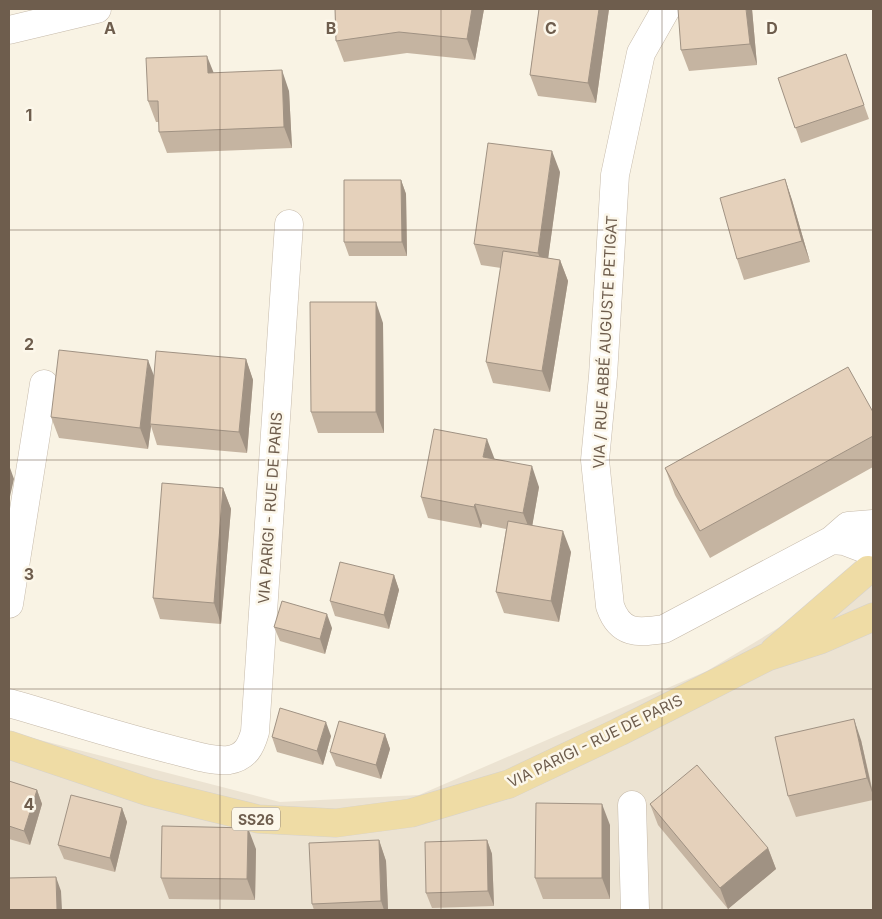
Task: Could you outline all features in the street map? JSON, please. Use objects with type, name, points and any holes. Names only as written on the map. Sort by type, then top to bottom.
[{"type":"main road","name":"VIA PARIGI - RUE DE PARIS","points":[[767,657],[872,565]]},
{"type":"main road","name":"VIA PARIGI - RUE DE PARIS","points":[[9,745],[149,792],[258,819],[336,823],[411,813],[510,784],[619,732],[767,657],[820,640],[873,618]]},
{"type":"street","points":[[9,30],[97,9]]},
{"type":"street","name":"VIA / RUE ABBÉ AUGUSTE PETIGAT","points":[[666,9],[641,53],[615,175],[603,376],[595,460],[610,606],[614,619],[624,628],[636,632],[664,629],[832,540],[848,526],[873,524]]},
{"type":"street","name":"VIA PARIGI - RUE DE PARIS","points":[[9,703],[153,745],[205,758],[229,760],[244,755],[251,745],[255,732],[289,224]]},
{"type":"street","points":[[9,604],[44,384]]},
{"type":"street","points":[[832,540],[844,541],[872,565]]},
{"type":"street","points":[[632,805],[635,910]]},
{"type":"shaded area","points":[[873,571],[873,910],[9,910],[9,732],[280,802],[419,795],[707,671]]},
{"type":"building","points":[[335,9],[472,9],[467,39],[399,32],[336,41]]},
{"type":"building","points":[[539,9],[599,9],[588,83],[530,75]]},
{"type":"building","points":[[678,9],[746,9],[750,44],[681,50]]},
{"type":"building","points":[[846,54],[864,105],[795,128],[778,78]]},
{"type":"building","points":[[207,56],[208,73],[282,70],[284,127],[159,132],[158,101],[148,101],[146,58]]},
{"type":"building","points":[[488,143],[552,151],[538,253],[474,244]]},
{"type":"building","points":[[785,179],[802,241],[737,259],[720,198]]},
{"type":"building","points":[[344,180],[401,180],[402,242],[344,242]]},
{"type":"building","points":[[503,251],[560,260],[542,371],[486,362]]},
{"type":"building","points":[[310,302],[376,302],[376,412],[311,412]]},
{"type":"building","points":[[59,350],[148,360],[140,428],[51,417]]},
{"type":"building","points":[[156,351],[246,359],[239,432],[150,424]]},
{"type":"building","points":[[848,367],[873,412],[873,436],[700,531],[665,468]]},
{"type":"building","points":[[434,429],[487,439],[483,457],[532,466],[523,513],[475,504],[474,507],[421,497]]},
{"type":"building","points":[[162,483],[223,488],[214,603],[153,598]]},
{"type":"building","points":[[508,521],[563,531],[551,601],[496,592]]},
{"type":"building","points":[[340,562],[394,575],[384,615],[330,601]]},
{"type":"building","points":[[282,601],[327,614],[320,639],[274,627]]},
{"type":"building","points":[[280,708],[326,722],[317,751],[272,737]]},
{"type":"building","points":[[854,719],[867,778],[788,796],[775,737]]},
{"type":"building","points":[[339,721],[385,734],[376,765],[330,752]]},
{"type":"building","points":[[697,765],[768,848],[720,888],[650,804]]},
{"type":"building","points":[[9,781],[37,790],[24,831],[9,826]]},
{"type":"building","points":[[71,795],[122,808],[110,858],[58,845]]},
{"type":"building","points":[[536,803],[602,804],[602,878],[535,878]]},
{"type":"building","points":[[162,826],[248,828],[247,879],[161,878]]},
{"type":"building","points":[[379,840],[381,901],[312,904],[309,843]]},
{"type":"building","points":[[487,840],[488,891],[426,893],[425,842]]},
{"type":"building","points":[[56,877],[57,910],[9,910],[9,878]]}]
